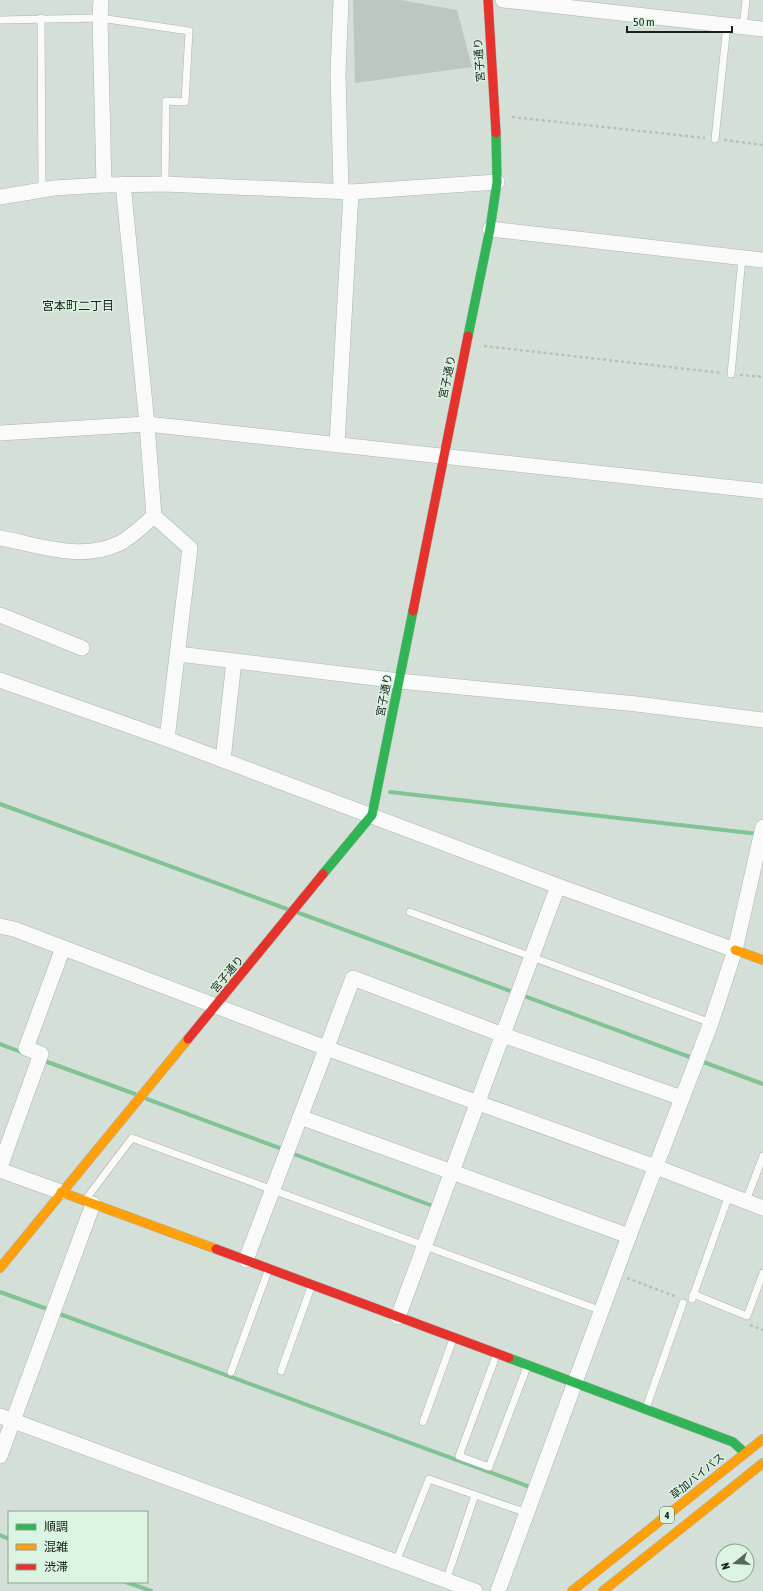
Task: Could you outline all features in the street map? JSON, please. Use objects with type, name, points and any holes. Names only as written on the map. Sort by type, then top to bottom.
[{"type":"main road","name":"宮子通り","points":[[0,1268],[372,816],[490,229],[497,182],[488,0]]},
{"type":"main road","points":[[735,950],[763,960]]},
{"type":"main road","points":[[62,1192],[576,1382],[645,1410],[733,1442],[744,1453]]},
{"type":"main road","name":"草加バイパス","points":[[572,1591],[763,1439]]},
{"type":"main road","name":"4","points":[[603,1591],[763,1463]]},
{"type":"street","points":[[102,0],[100,18],[104,185]]},
{"type":"street","points":[[337,444],[346,192],[338,73],[341,0]]},
{"type":"street","points":[[503,0],[763,29]]},
{"type":"street","points":[[0,197],[42,190],[124,184],[165,184],[346,192],[497,182]]},
{"type":"street","points":[[124,184],[147,424],[154,516],[190,548],[167,739]]},
{"type":"street","points":[[490,229],[763,260]]},
{"type":"street","points":[[0,433],[147,424],[763,491]]},
{"type":"street","points":[[0,538],[30,543],[55,550],[77,552],[97,550],[121,542],[154,516]]},
{"type":"street","points":[[0,615],[82,648]]},
{"type":"street","points":[[178,654],[399,681],[637,704],[763,720]]},
{"type":"street","points":[[223,760],[234,661]]},
{"type":"street","points":[[0,680],[167,739],[558,886],[735,950]]},
{"type":"street","points":[[498,1591],[629,1236],[711,1023],[735,950],[763,827]]},
{"type":"street","points":[[398,1317],[558,886]]},
{"type":"street","points":[[0,926],[14,929],[326,1048],[656,1167],[763,1208]]},
{"type":"street","points":[[62,1192],[0,1169],[41,1054],[26,1048],[63,948]]},
{"type":"street","points":[[246,1260],[353,978],[503,1035],[682,1098]]},
{"type":"street","points":[[300,1117],[629,1236]]},
{"type":"street","points":[[0,1456],[7,1418],[89,1202]]},
{"type":"street","points":[[7,1418],[475,1591]]},
{"type":"lane","points":[[743,27],[746,0]]},
{"type":"lane","points":[[41,18],[42,190]]},
{"type":"lane","points":[[0,20],[100,18],[189,31],[185,102],[166,101],[165,184]]},
{"type":"lane","points":[[715,139],[727,25]]},
{"type":"lane","points":[[731,374],[742,258]]},
{"type":"lane","points":[[410,912],[711,1023]]},
{"type":"lane","points":[[89,1202],[132,1138],[602,1311]]},
{"type":"lane","points":[[746,1201],[763,1156]]},
{"type":"lane","points":[[729,1194],[692,1297],[747,1316],[763,1273]]},
{"type":"lane","points":[[231,1372],[268,1269]]},
{"type":"lane","points":[[282,1371],[312,1285]]},
{"type":"lane","points":[[645,1410],[683,1303]]},
{"type":"lane","points":[[423,1422],[454,1337]]},
{"type":"lane","points":[[497,1353],[459,1456],[490,1467],[528,1365]]},
{"type":"lane","points":[[396,1562],[429,1479],[527,1514]]},
{"type":"lane","points":[[446,1581],[475,1495]]},
{"type":"path","points":[[510,116],[763,145]]},
{"type":"path","points":[[468,338],[479,345],[763,378]]},
{"type":"building","points":[[353,0],[401,0],[457,10],[472,67],[355,83]]},
{"type":"waterway","points":[[390,792],[759,834]]},
{"type":"waterway","points":[[0,804],[287,909]]},
{"type":"waterway","points":[[299,913],[763,1084]]},
{"type":"waterway","points":[[0,1044],[24,1053]]},
{"type":"waterway","points":[[42,1060],[135,1094]]},
{"type":"waterway","points":[[147,1099],[285,1150]]},
{"type":"waterway","points":[[291,1153],[433,1206]]},
{"type":"waterway","points":[[0,1292],[50,1310]]},
{"type":"waterway","points":[[57,1313],[530,1487]]},
{"type":"waterway","points":[[0,1535],[8,1539]]},
{"type":"waterway","points":[[129,1583],[151,1591]]},
{"type":"traffic: fast","points":[[468,336],[490,229],[497,182],[496,133]]},
{"type":"traffic: fast","points":[[323,874],[372,815],[413,611]]},
{"type":"traffic: fast","points":[[509,1358],[733,1442],[745,1453]]},
{"type":"traffic: slow","points":[[735,950],[763,960]]},
{"type":"traffic: slow","points":[[0,1268],[188,1039]]},
{"type":"traffic: slow","points":[[61,1192],[216,1249]]},
{"type":"traffic: slow","points":[[572,1591],[763,1439]]},
{"type":"traffic: slow","points":[[603,1591],[763,1463]]},
{"type":"traffic: jam","points":[[488,0],[496,133]]},
{"type":"traffic: jam","points":[[413,611],[468,336]]},
{"type":"traffic: jam","points":[[188,1039],[323,874]]},
{"type":"traffic: jam","points":[[216,1249],[509,1358]]},
{"type":"district","name":"宮本町二丁目","points":[[78,306]]}]
